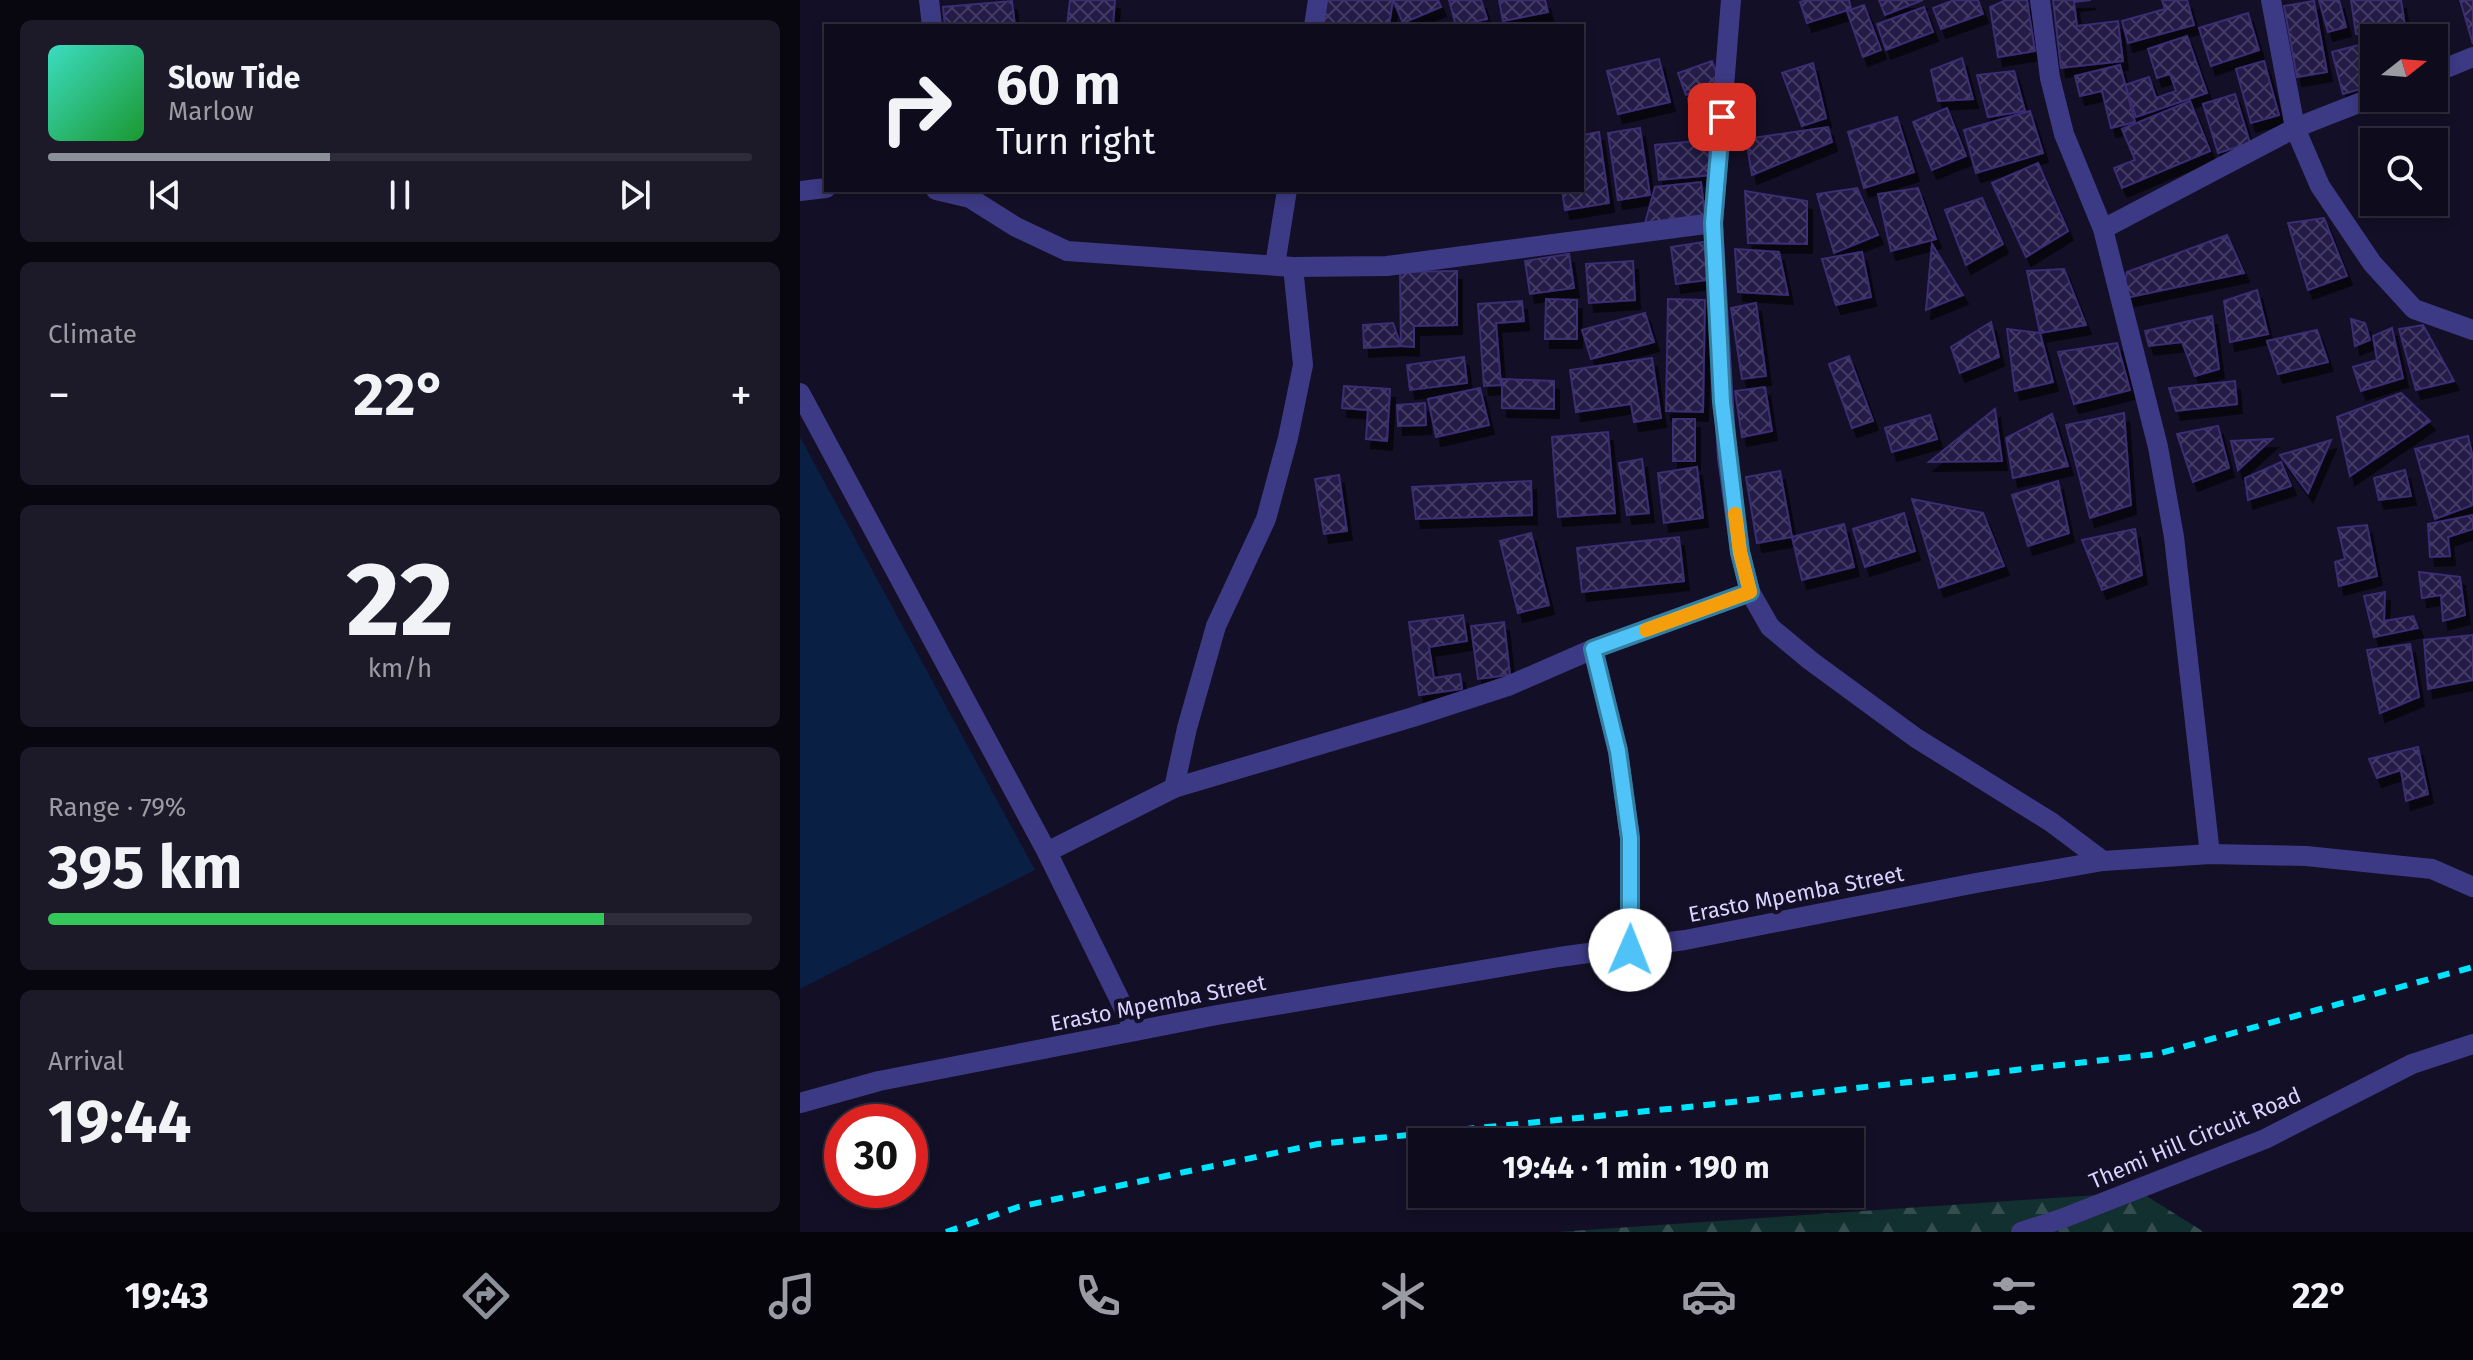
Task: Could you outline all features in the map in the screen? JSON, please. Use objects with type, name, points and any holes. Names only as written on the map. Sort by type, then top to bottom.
[{"type":"street","points":[[929,0],[932,24]]},
{"type":"street","points":[[1314,24],[1318,0]]},
{"type":"street","points":[[1731,0],[1713,223],[1727,457],[1740,552],[1750,592],[1770,627],[1811,661],[1916,738],[2051,822],[2103,861]]},
{"type":"street","points":[[2040,0],[2050,78],[2064,134],[2103,229],[2158,447],[2174,537],[2210,854]]},
{"type":"street","points":[[2271,0],[2295,128],[2320,186],[2372,263],[2414,309],[2473,330]]},
{"type":"street","points":[[2448,67],[2473,57]]},
{"type":"street","points":[[2103,229],[2295,128],[2360,102]]},
{"type":"street","points":[[800,191],[824,188]]},
{"type":"street","points":[[1174,788],[1187,728],[1216,626],[1266,519],[1288,438],[1303,365],[1284,266],[1287,192]]},
{"type":"street","points":[[969,194],[1016,227],[1067,251],[1284,266],[1387,266],[1713,223]]},
{"type":"street","points":[[800,393],[1047,852],[1135,1031]]},
{"type":"street","points":[[1047,852],[1174,788],[1508,686],[1593,649],[1750,592]]},
{"type":"street","points":[[1593,649],[1618,751],[1630,838],[1630,950]]},
{"type":"street","name":"Erasto Mpemba Street","points":[[800,1103],[879,1081],[1135,1031],[1559,957],[1630,950],[2103,861],[2210,854],[2306,856],[2432,869],[2473,887]]},
{"type":"street","name":"Themi Hill Circuit Road","points":[[2021,1232],[2265,1139],[2412,1064],[2473,1044]]},
{"type":"green space","points":[[2140,1192],[2204,1232],[1557,1232]]},
{"type":"water","points":[[800,437],[1035,870],[800,989]]},
{"type":"building","points":[[1070,0],[1115,0],[1113,24],[1067,24]]},
{"type":"building","points":[[1320,0],[1393,0],[1389,24],[1316,24]]},
{"type":"building","points":[[1393,0],[1438,0],[1441,7],[1403,23]]},
{"type":"building","points":[[1449,0],[1481,0],[1487,19],[1455,24]]},
{"type":"building","points":[[1499,0],[1545,0],[1548,12],[1503,21]]},
{"type":"building","points":[[1849,0],[1851,9],[1807,23],[1800,2]]},
{"type":"building","points":[[1879,0],[1923,0],[1885,15]]},
{"type":"building","points":[[1954,0],[1978,0],[1983,14],[1941,29],[1933,8]]},
{"type":"building","points":[[2006,0],[2027,0],[2035,51],[1998,57],[1990,7]]},
{"type":"building","points":[[2053,0],[2091,0],[2074,2],[2077,26],[2118,21],[2123,61],[2061,68]]},
{"type":"building","points":[[2162,0],[2187,0],[2194,25],[2128,43],[2122,21],[2165,9]]},
{"type":"building","points":[[2319,0],[2339,0],[2346,27],[2328,32]]},
{"type":"building","points":[[2351,0],[2401,0],[2405,24],[2360,24],[2360,33],[2356,34]]},
{"type":"building","points":[[2460,0],[2473,0],[2473,44]]},
{"type":"building","points":[[1012,1],[1015,24],[945,24],[943,7]]},
{"type":"building","points":[[2314,1],[2327,72],[2297,77],[2284,6]]},
{"type":"building","points":[[1864,5],[1881,50],[1863,57],[1847,11]]},
{"type":"building","points":[[1924,7],[1933,32],[1886,50],[1877,24]]},
{"type":"building","points":[[2248,13],[2259,50],[2211,66],[2199,28]]},
{"type":"building","points":[[2187,36],[2207,93],[2136,117],[2125,85],[2149,77],[2156,98],[2176,91],[2170,74],[2157,78],[2148,49]]},
{"type":"building","points":[[2360,45],[2360,89],[2343,94],[2332,52]]},
{"type":"building","points":[[1962,58],[1973,99],[1938,101],[1931,70]]},
{"type":"building","points":[[1659,59],[1670,102],[1618,114],[1607,71]]},
{"type":"building","points":[[1712,61],[1720,83],[1686,95],[1678,73]]},
{"type":"building","points":[[2264,61],[2279,115],[2251,123],[2236,69]]},
{"type":"building","points":[[1813,63],[1826,118],[1802,126],[1782,73]]},
{"type":"building","points":[[2120,65],[2135,122],[2111,128],[2102,91],[2080,96],[2075,76]]},
{"type":"building","points":[[2014,71],[2025,111],[1988,117],[1977,75]]},
{"type":"building","points":[[2235,94],[2250,143],[2218,153],[2203,104]]},
{"type":"building","points":[[1711,95],[1717,134],[1693,137],[1688,98]]},
{"type":"building","points":[[2190,101],[2210,151],[2122,188],[2114,168],[2135,160],[2122,129]]},
{"type":"building","points":[[1947,108],[1966,156],[1932,170],[1913,122]]},
{"type":"building","points":[[2030,111],[2043,153],[1976,173],[1964,130]]},
{"type":"building","points":[[1897,117],[1914,172],[1864,188],[1848,132]]},
{"type":"building","points":[[1828,127],[1832,142],[1752,175],[1746,139]]},
{"type":"building","points":[[1640,128],[1650,195],[1618,200],[1608,133]]},
{"type":"building","points":[[1599,132],[1609,203],[1565,210],[1562,192],[1584,192],[1584,135]]},
{"type":"building","points":[[1708,140],[1711,175],[1659,180],[1655,145]]},
{"type":"building","points":[[2038,163],[2068,231],[2026,257],[1992,183]]},
{"type":"building","points":[[1701,182],[1705,216],[1645,223],[1655,187]]},
{"type":"building","points":[[1857,188],[1878,235],[1834,253],[1817,194]]},
{"type":"building","points":[[1918,188],[1936,239],[1891,251],[1878,194]]},
{"type":"building","points":[[1745,191],[1807,201],[1807,244],[1748,243]]},
{"type":"building","points":[[1982,198],[2003,244],[1966,265],[1945,210]]},
{"type":"building","points":[[2324,218],[2347,276],[2308,290],[2288,223]]},
{"type":"building","points":[[2227,235],[2244,273],[2121,299],[2127,272]]},
{"type":"building","points":[[1704,242],[1708,280],[1676,284],[1671,247]]},
{"type":"building","points":[[1932,244],[1963,295],[1926,310]]},
{"type":"building","points":[[1735,249],[1779,252],[1788,295],[1738,292]]},
{"type":"building","points":[[1862,252],[1871,297],[1836,305],[1822,259]]},
{"type":"building","points":[[1569,254],[1574,288],[1530,294],[1525,261]]},
{"type":"building","points":[[1633,261],[1635,300],[1589,303],[1586,264]]},
{"type":"building","points":[[2064,269],[2086,325],[2040,333],[2027,271]]},
{"type":"building","points":[[1457,271],[1457,325],[1414,326],[1414,347],[1401,346],[1400,272]]},
{"type":"building","points":[[2257,290],[2268,334],[2230,342],[2224,301]]},
{"type":"building","points":[[1546,299],[1577,300],[1577,339],[1545,339]]},
{"type":"building","points":[[1668,299],[1705,300],[1703,412],[1666,411]]},
{"type":"building","points":[[1522,301],[1524,321],[1496,323],[1501,385],[1484,386],[1478,304]]},
{"type":"building","points":[[1756,303],[1766,376],[1742,379],[1731,308]]},
{"type":"building","points":[[1645,313],[1654,342],[1591,359],[1582,330]]},
{"type":"building","points":[[2212,316],[2219,369],[2195,376],[2182,342],[2149,346],[2145,331]]},
{"type":"building","points":[[2351,319],[2365,323],[2370,340],[2355,346]]},
{"type":"building","points":[[1991,322],[1999,357],[1960,373],[1951,347]]},
{"type":"building","points":[[1393,323],[1401,346],[1364,348],[1363,325]]},
{"type":"building","points":[[2423,325],[2454,381],[2416,390],[2399,329]]},
{"type":"building","points":[[2392,328],[2403,378],[2361,391],[2353,367],[2377,360],[2373,336]]},
{"type":"building","points":[[2007,329],[2040,333],[2053,382],[2015,391]]},
{"type":"building","points":[[2317,330],[2328,362],[2278,374],[2267,341]]},
{"type":"building","points":[[2117,343],[2130,390],[2074,404],[2058,352]]},
{"type":"building","points":[[1849,356],[1873,421],[1852,428],[1829,364]]},
{"type":"building","points":[[1464,357],[1467,383],[1410,390],[1407,365]]},
{"type":"building","points":[[1652,358],[1661,418],[1634,422],[1631,404],[1576,412],[1570,370]]},
{"type":"building","points":[[1502,379],[1554,381],[1554,409],[1502,408]]},
{"type":"building","points":[[2235,381],[2237,404],[2176,411],[2169,388]]},
{"type":"building","points":[[1344,386],[1390,389],[1387,441],[1366,439],[1368,410],[1342,408]]},
{"type":"building","points":[[1765,387],[1772,431],[1742,437],[1735,391]]},
{"type":"building","points":[[1480,388],[1489,425],[1436,437],[1428,399]]},
{"type":"building","points":[[2401,393],[2430,421],[2350,476],[2337,417]]},
{"type":"building","points":[[1425,403],[1426,425],[1398,426],[1397,405]]},
{"type":"building","points":[[1995,409],[2002,461],[1929,462]]},
{"type":"building","points":[[2124,413],[2131,505],[2090,518],[2066,425]]},
{"type":"building","points":[[2052,414],[2068,466],[2013,478],[2006,438]]},
{"type":"building","points":[[1930,415],[1937,439],[1892,452],[1885,428]]},
{"type":"building","points":[[1673,419],[1695,419],[1695,461],[1673,461]]},
{"type":"building","points":[[2218,426],[2229,468],[2193,482],[2177,434]]},
{"type":"building","points":[[1608,432],[1615,513],[1558,517],[1552,437]]},
{"type":"building","points":[[2468,436],[2473,458],[2473,505],[2435,519],[2415,449]]},
{"type":"building","points":[[2272,439],[2238,470],[2231,441]]},
{"type":"building","points":[[2331,440],[2308,493],[2280,455]]},
{"type":"building","points":[[1642,459],[1649,513],[1627,515],[1619,463]]},
{"type":"building","points":[[2281,462],[2291,486],[2248,500],[2245,478]]},
{"type":"building","points":[[1697,467],[1703,518],[1664,523],[1658,473]]},
{"type":"building","points":[[2405,470],[2411,496],[2379,500],[2374,478]]},
{"type":"building","points":[[1780,471],[1792,537],[1757,543],[1746,477]]},
{"type":"building","points":[[1339,475],[1347,531],[1324,534],[1315,479]]},
{"type":"building","points":[[1531,481],[1532,515],[1416,519],[1412,487]]},
{"type":"building","points":[[2058,481],[2069,533],[2028,546],[2012,495]]},
{"type":"building","points":[[1912,499],[1983,513],[2004,566],[1939,588]]},
{"type":"building","points":[[1904,513],[1915,551],[1865,567],[1853,529]]},
{"type":"building","points":[[2473,515],[2473,529],[2448,537],[2450,556],[2430,557],[2428,524]]},
{"type":"building","points":[[1844,524],[1854,567],[1802,580],[1792,537]]},
{"type":"building","points":[[2367,525],[2377,576],[2339,586],[2335,562],[2345,559],[2338,528]]},
{"type":"building","points":[[2135,529],[2142,575],[2102,590],[2082,540]]},
{"type":"building","points":[[1531,533],[1549,605],[1518,613],[1500,541]]},
{"type":"building","points":[[1679,537],[1684,581],[1582,592],[1577,548]]},
{"type":"building","points":[[2419,572],[2460,577],[2465,615],[2443,621],[2441,595],[2422,598]]},
{"type":"building","points":[[2385,592],[2384,621],[2413,616],[2418,628],[2374,637],[2364,596]]},
{"type":"building","points":[[1463,615],[1467,641],[1429,647],[1434,678],[1460,674],[1462,689],[1419,695],[1409,622]]},
{"type":"building","points":[[1504,622],[1510,675],[1478,679],[1471,626]]},
{"type":"building","points":[[2473,635],[2473,680],[2428,689],[2424,640]]},
{"type":"building","points":[[2410,644],[2419,697],[2380,713],[2367,650]]},
{"type":"building","points":[[2418,747],[2428,794],[2406,801],[2401,770],[2377,778],[2369,759]]},
{"type":"railway","points":[[946,1232],[1018,1207],[1318,1144],[1688,1107],[2157,1054],[2473,967]]},
{"type":"slow traffic","points":[[1646,630],[1750,592],[1735,514]]},
{"type":"route","points":[[1630,950],[1630,838],[1618,751],[1593,649],[1750,592],[1740,552],[1722,402],[1713,223],[1722,117]]}]
